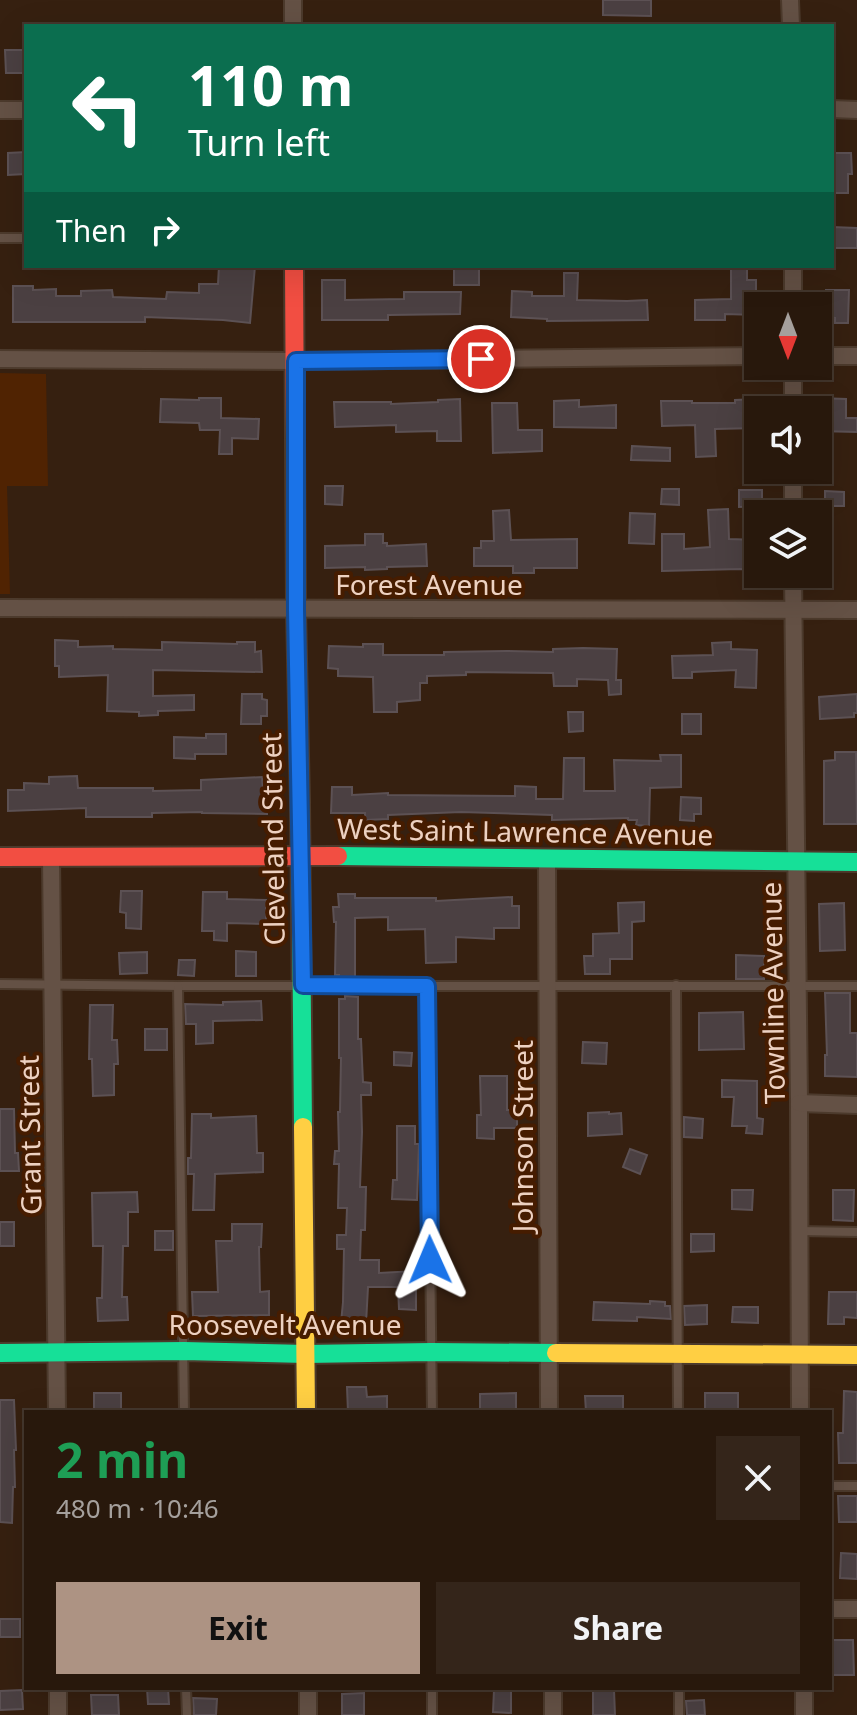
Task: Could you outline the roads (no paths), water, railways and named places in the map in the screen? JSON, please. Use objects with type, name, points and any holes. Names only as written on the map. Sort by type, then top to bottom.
[{"type":"street","points":[[293,0],[293,24]]},
{"type":"street","points":[[790,0],[791,24]]},
{"type":"street","points":[[834,109],[857,110]]},
{"type":"street","points":[[0,110],[24,110]]},
{"type":"street","name":"Cleveland Street","points":[[294,268],[306,1410]]},
{"type":"street","points":[[793,268],[793,292]]},
{"type":"street","points":[[0,359],[296,361],[744,356]]},
{"type":"street","points":[[832,356],[857,356]]},
{"type":"street","name":"Townline Avenue","points":[[793,588],[800,1410]]},
{"type":"street","name":"Forest Avenue","points":[[0,608],[857,610]]},
{"type":"street","name":"West Saint Lawrence Avenue","points":[[0,857],[301,856],[857,862]]},
{"type":"street","name":"Grant Street","points":[[51,858],[57,1410]]},
{"type":"street","name":"Johnson Street","points":[[547,859],[549,1410]]},
{"type":"street","points":[[799,1103],[857,1105]]},
{"type":"street","name":"Roosevelt Avenue","points":[[0,1353],[184,1351],[857,1355]]},
{"type":"street","points":[[832,1609],[857,1609]]},
{"type":"street","points":[[58,1690],[58,1715]]},
{"type":"street","points":[[308,1690],[308,1715]]},
{"type":"street","points":[[553,1690],[553,1715]]},
{"type":"street","points":[[804,1690],[804,1715]]},
{"type":"lane","points":[[0,238],[24,238]]},
{"type":"lane","points":[[0,984],[857,986]]},
{"type":"lane","points":[[676,985],[678,1410]]},
{"type":"lane","points":[[178,986],[184,1410]]},
{"type":"lane","points":[[427,986],[432,1410]]},
{"type":"lane","points":[[799,1231],[857,1232]]},
{"type":"lane","points":[[832,1486],[857,1486]]},
{"type":"lane","points":[[186,1690],[187,1715]]},
{"type":"lane","points":[[432,1690],[432,1715]]},
{"type":"lane","points":[[679,1690],[679,1715]]}]
